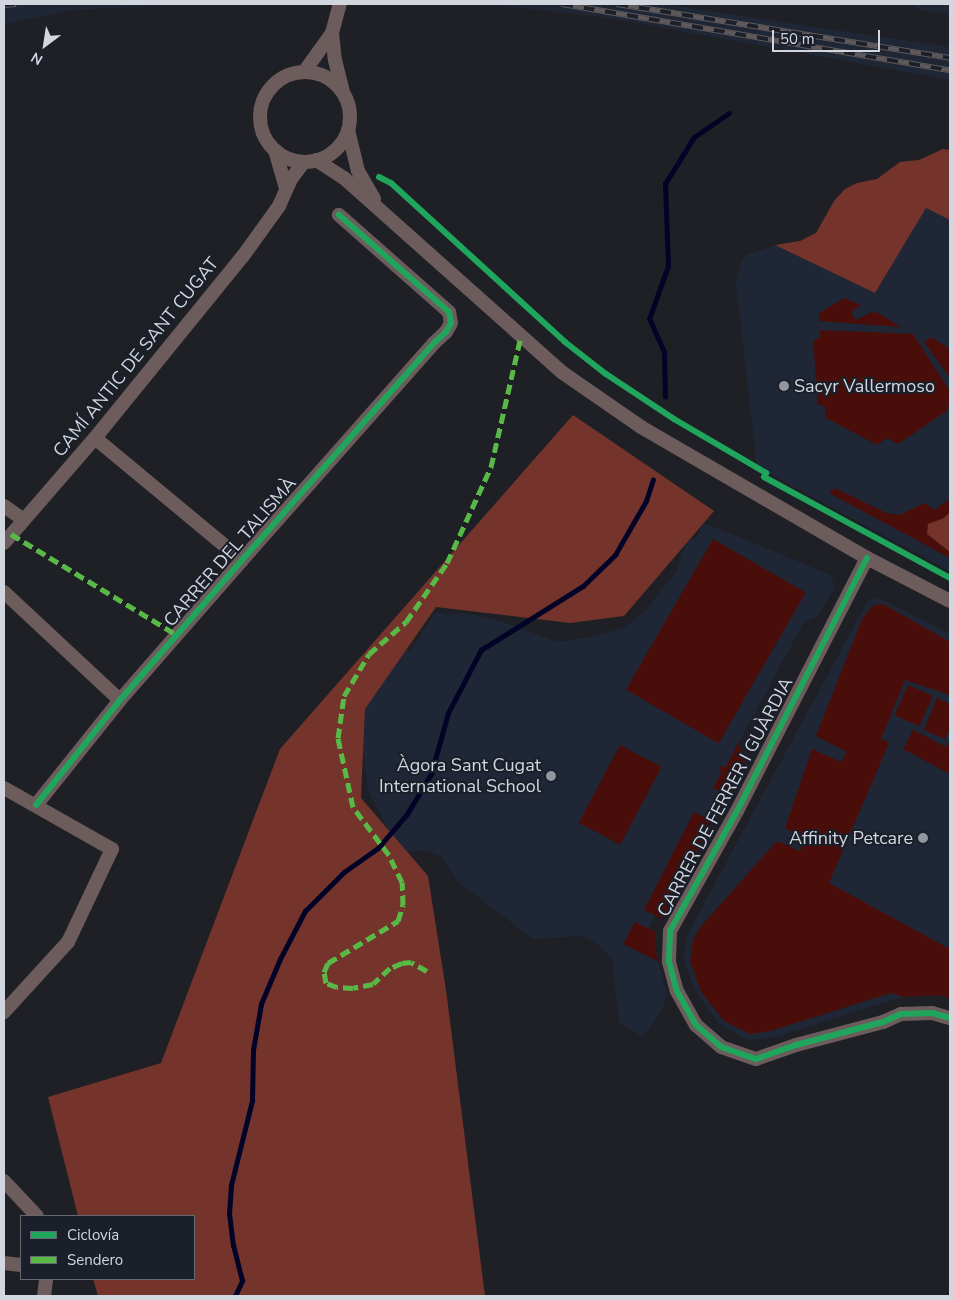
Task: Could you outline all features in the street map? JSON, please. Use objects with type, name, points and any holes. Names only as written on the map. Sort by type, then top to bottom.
[{"type":"street","points":[[304,72],[332,33],[340,4]]},
{"type":"street","points":[[332,33],[335,60],[350,114],[348,130],[358,171],[383,212]]},
{"type":"street","points":[[344,94],[327,78],[304,72],[289,75],[280,80],[269,90],[262,104],[260,114],[262,129],[268,143],[291,160],[310,161],[344,178],[563,373],[641,427],[867,558],[950,601]]},
{"type":"street","points":[[310,161],[336,150],[348,130]]},
{"type":"street","points":[[275,150],[286,188]]},
{"type":"street","name":"CAMÍ ANTIC DE SANT CUGAT","points":[[4,543],[95,438],[243,256],[279,206],[286,188],[310,161]]},
{"type":"street","name":"CARRER DEL TALISMÀ","points":[[36,805],[120,700],[434,343],[446,332],[451,323],[449,312],[444,307],[339,215]]},
{"type":"street","points":[[95,438],[242,560]]},
{"type":"street","points":[[4,506],[24,520]]},
{"type":"street","name":"CARRER DE FERRER I GUÀRDIA","points":[[867,558],[741,803],[670,930],[669,962],[677,991],[696,1025],[721,1047],[756,1059],[796,1045],[883,1022],[901,1014],[932,1013],[950,1018]]},
{"type":"street","points":[[4,592],[120,700]]},
{"type":"street","points":[[4,788],[112,849],[68,942],[4,1012]]},
{"type":"street","points":[[4,1181],[36,1215]]},
{"type":"street","points":[[4,1263],[20,1265]]},
{"type":"street","points":[[44,1296],[46,1280]]},
{"type":"shaded area","points":[[4,4],[181,4],[74,10],[4,24]]},
{"type":"shaded area","points":[[488,4],[662,4],[950,47],[950,80],[603,17]]},
{"type":"shaded area","points":[[913,4],[950,4],[950,14],[919,10]]},
{"type":"shaded area","points":[[943,149],[950,150],[950,220],[926,208],[875,293],[775,245],[800,241],[816,233],[834,201],[845,189],[857,183],[877,179],[900,162],[919,160]]},
{"type":"shaded area","points":[[926,207],[950,220],[950,571],[757,467],[736,284],[741,262],[747,255],[775,245],[875,293]]},
{"type":"shaded area","points":[[844,298],[861,305],[851,312],[856,320],[872,312],[878,313],[901,327],[819,321],[819,313]]},
{"type":"shaded area","points":[[820,330],[913,334],[950,391],[948,410],[898,444],[887,438],[877,445],[826,418],[825,407],[818,404],[813,341],[820,337]]},
{"type":"shaded area","points":[[931,337],[950,349],[950,378],[924,342]]},
{"type":"shaded area","points":[[573,415],[714,511],[624,616],[570,623],[436,607],[365,709],[361,798],[428,876],[446,990],[485,1296],[98,1296],[93,1280],[195,1280],[195,1215],[78,1215],[48,1097],[161,1063],[280,749]]},
{"type":"shaded area","points":[[835,488],[886,513],[899,515],[925,503],[934,510],[950,499],[950,558],[829,493]]},
{"type":"shaded area","points":[[950,512],[950,552],[927,534],[928,524],[944,518]]},
{"type":"shaded area","name":"Àgora Sant Cugat International School","points":[[704,523],[831,575],[835,587],[817,617],[804,622],[739,742],[744,761],[661,918],[655,916],[649,928],[656,932],[655,950],[667,993],[663,1007],[643,1037],[619,1022],[612,959],[600,946],[583,936],[533,939],[458,882],[441,856],[428,851],[404,852],[390,833],[368,791],[363,748],[365,709],[394,639],[410,652],[435,613],[471,614],[501,621],[557,642],[597,636],[625,627],[646,610],[668,582],[677,569],[688,539],[696,538]]},
{"type":"shaded area","points":[[713,539],[806,592],[719,743],[626,690]]},
{"type":"shaded area","points":[[877,597],[950,634],[950,998],[937,995],[903,997],[772,1038],[747,1040],[719,1023],[696,993],[683,959],[687,935],[867,602]]},
{"type":"shaded area","points":[[883,604],[950,642],[950,695],[905,680],[881,739],[889,743],[829,883],[950,949],[950,998],[937,995],[903,997],[891,993],[770,1031],[750,1034],[724,1021],[701,992],[690,960],[693,940],[701,926],[777,841],[800,851],[805,838],[785,828],[812,749],[841,762],[847,752],[816,736],[862,619],[873,605]]},
{"type":"shaded area","points":[[908,685],[933,696],[919,726],[895,715]]},
{"type":"shaded area","points":[[937,698],[950,704],[950,728],[945,739],[924,730]]},
{"type":"shaded area","points":[[913,730],[946,747],[950,740],[950,774],[903,749]]},
{"type":"shaded area","points":[[739,742],[744,761],[726,795],[713,788],[722,772],[718,769],[720,766],[725,768]]},
{"type":"shaded area","points":[[620,745],[661,767],[620,845],[579,823]]},
{"type":"shaded area","points":[[694,812],[712,821],[662,919],[644,910]]},
{"type":"shaded area","points":[[635,922],[656,932],[655,950],[659,962],[623,944]]},
{"type":"waterway","points":[[665,397],[664,352],[649,319],[668,266],[665,184],[694,137],[729,113]]},
{"type":"waterway","points":[[235,1296],[242,1281],[233,1246],[229,1214],[231,1185],[252,1101],[253,1050],[261,1004],[280,959],[305,911],[344,872],[378,848],[407,814],[431,774],[448,713],[481,650],[583,586],[615,555],[646,501],[653,480]]},
{"type":"railway","points":[[4,5],[16,4]]},
{"type":"railway","points":[[562,4],[950,70]]},
{"type":"railway","points":[[617,4],[950,58]]},
{"type":"marked path","points":[[427,971],[411,962],[402,963],[390,968],[373,984],[353,988],[337,987],[326,983],[324,972],[328,963],[398,921],[403,905],[402,882],[389,855],[353,807],[338,738],[344,696],[369,654],[406,622],[447,563],[491,467],[521,336]]},
{"type":"marked path","points":[[11,534],[177,635]]},
{"type":"cycle path","points":[[379,177],[391,183],[565,342],[606,374],[674,419],[766,473],[764,477],[950,578]]},
{"type":"cycle path","points":[[36,805],[120,700],[434,343],[446,332],[451,323],[449,312],[339,215]]},
{"type":"cycle path","points":[[867,558],[737,811],[670,931],[669,962],[677,991],[696,1025],[721,1047],[756,1059],[796,1045],[883,1022],[901,1014],[932,1013],[950,1018]]},
{"type":"place","name":"Sacyr Vallermoso","points":[[784,386]]},
{"type":"place","name":"Àgora Sant Cugat International School","points":[[551,776]]},
{"type":"place","name":"Affinity Petcare","points":[[923,838]]}]
